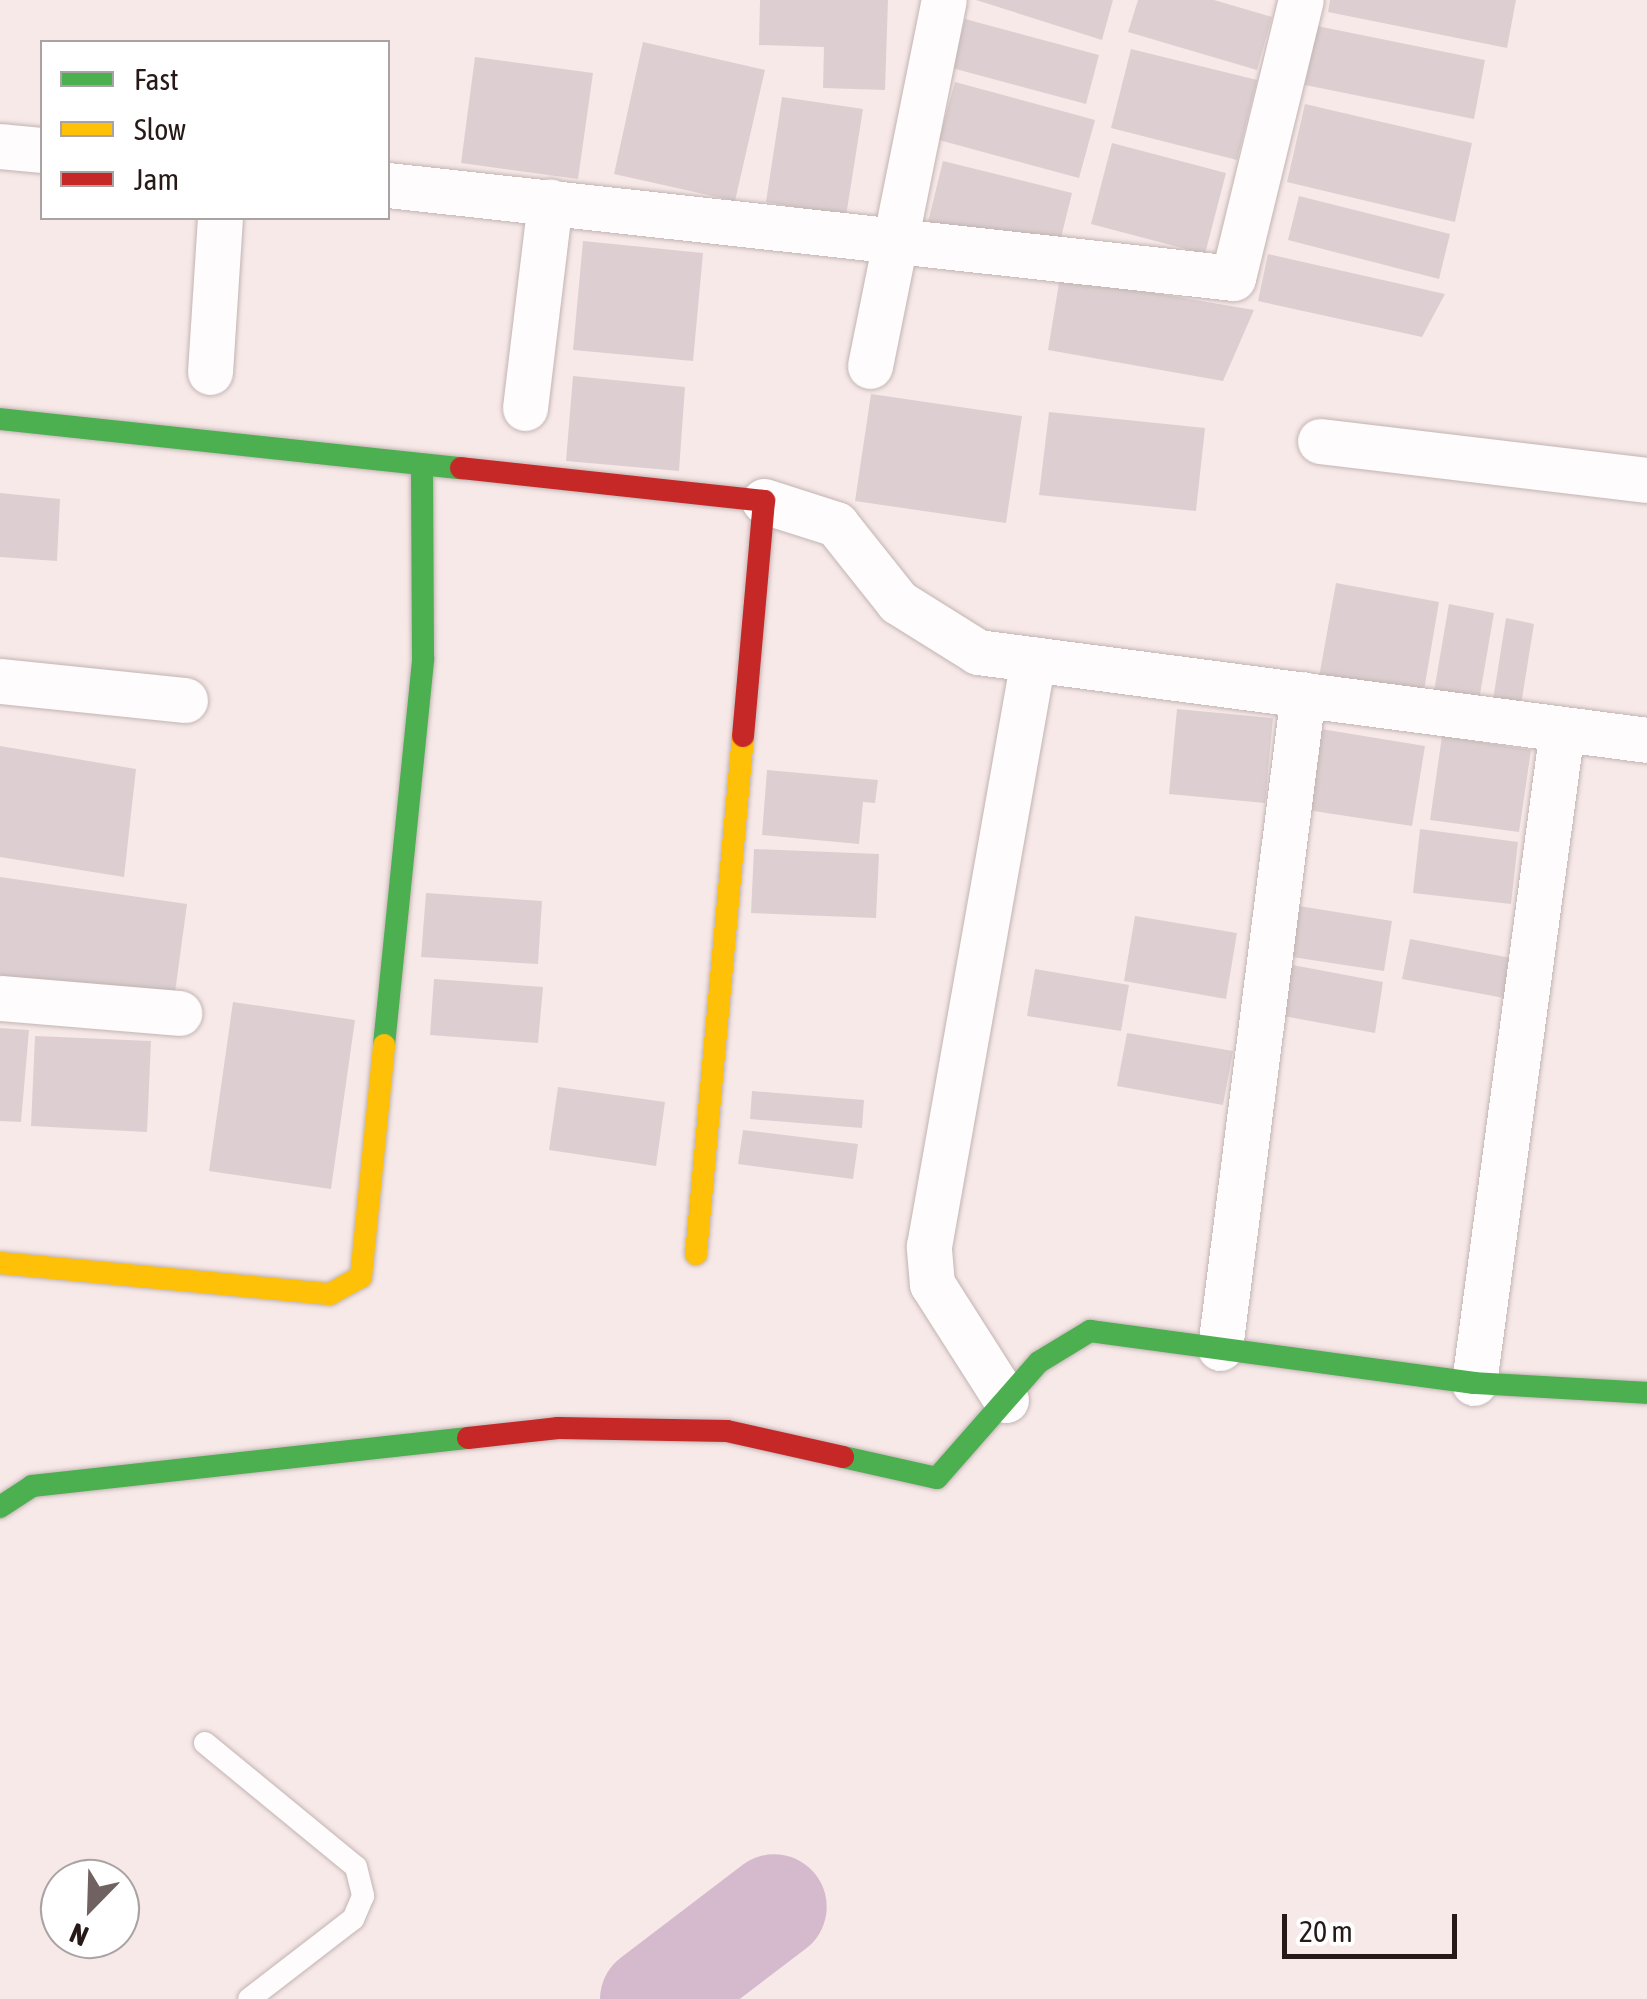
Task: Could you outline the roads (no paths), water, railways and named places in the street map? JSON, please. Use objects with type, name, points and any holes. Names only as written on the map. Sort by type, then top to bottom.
[{"type":"street","points":[[870,366],[944,0]]},
{"type":"street","points":[[390,185],[1233,278],[1302,0]]},
{"type":"street","points":[[0,146],[40,150]]},
{"type":"street","points":[[525,408],[550,202]]},
{"type":"street","points":[[210,372],[220,220]]},
{"type":"street","points":[[0,420],[764,501],[836,524],[898,602],[978,652],[1647,740]]},
{"type":"street","points":[[1320,441],[1647,480]]},
{"type":"street","points":[[0,1263],[330,1294],[361,1277],[423,658],[422,466]]},
{"type":"street","points":[[696,1254],[764,501]]},
{"type":"street","points":[[1006,1400],[932,1284],[929,1246],[1033,659]]},
{"type":"street","points":[[0,681],[184,700]]},
{"type":"street","points":[[1220,1348],[1303,694]]},
{"type":"street","points":[[1474,1382],[1562,729]]},
{"type":"street","points":[[0,998],[179,1013]]},
{"type":"street","points":[[0,1507],[32,1486],[558,1428],[727,1431],[937,1478],[1039,1362],[1090,1331],[1474,1382],[1647,1393]]},
{"type":"lane","points":[[205,1743],[356,1867],[363,1896],[353,1919],[249,1999]]},
{"type":"waterway","points":[[652,1999],[774,1906]]}]
